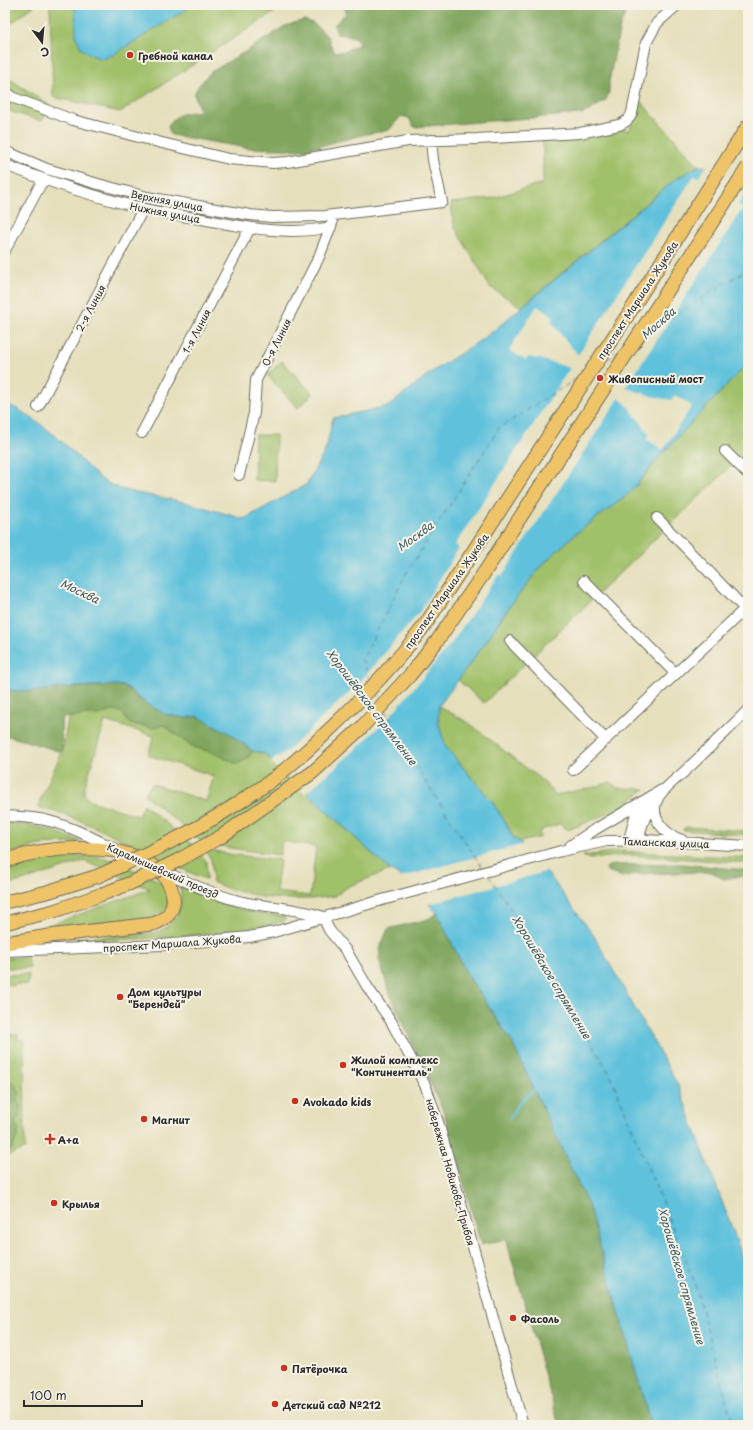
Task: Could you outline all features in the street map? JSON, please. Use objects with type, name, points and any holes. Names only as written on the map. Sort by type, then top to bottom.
[{"type":"main road","name":"проспект Маршала Жукова","points":[[5,902],[47,892],[98,876],[170,842],[215,818],[257,791],[302,756],[365,695],[400,658],[425,625],[464,568],[748,126]]},
{"type":"main road","name":"проспект Маршала Жукова","points":[[5,923],[54,911],[100,895],[131,883],[177,861],[222,836],[313,772],[360,729],[410,675],[484,573],[748,167]]},
{"type":"main road","points":[[5,861],[27,854],[54,849],[82,848],[123,852]]},
{"type":"main road","name":"Карамышевский проезд","points":[[123,852],[154,867]]},
{"type":"main road","points":[[5,943],[49,936],[140,926],[153,924],[162,920],[169,914],[174,896],[166,879],[154,867]]},
{"type":"street","points":[[5,91],[14,98],[73,120],[229,159],[273,163],[287,162],[408,141],[477,139],[580,133],[614,126],[629,119],[632,113],[646,43],[657,23],[677,5]]},
{"type":"street","name":"Верхняя улица","points":[[5,151],[48,169],[147,197],[250,215],[272,217],[334,216],[442,202],[433,160],[431,140]]},
{"type":"street","name":"Нижняя улица","points":[[5,164],[43,180],[143,209],[250,228],[317,230],[331,227]]},
{"type":"street","points":[[5,250],[43,180]]},
{"type":"street","name":"2-я Линия","points":[[38,407],[143,209]]},
{"type":"street","name":"0-я Линия","points":[[239,475],[254,414],[256,380],[319,257],[334,216]]},
{"type":"street","name":"1-я Линия","points":[[142,433],[250,228]]},
{"type":"street","points":[[725,451],[748,474]]},
{"type":"street","points":[[573,770],[747,608],[657,518]]},
{"type":"street","points":[[584,581],[676,674]]},
{"type":"street","points":[[510,642],[606,740]]},
{"type":"street","points":[[563,850],[594,830],[656,796],[748,710]]},
{"type":"street","points":[[634,840],[641,828],[646,813],[656,796]]},
{"type":"street","points":[[656,796],[656,813],[657,819],[661,826],[677,838],[689,843]]},
{"type":"street","name":"Карамышевский проезд","points":[[6,816],[35,818],[58,824],[85,834],[123,852]]},
{"type":"street","name":"Таманская улица","points":[[563,850],[607,841],[634,840],[748,846]]},
{"type":"street","name":"проспект Маршала Жукова","points":[[5,951],[162,945],[249,937],[274,932],[382,900],[563,850]]},
{"type":"street","name":"Карамышевский проезд","points":[[154,867],[204,890],[226,898],[261,906],[308,911],[323,917]]},
{"type":"street","name":"набережная Новикова-Прибоя","points":[[323,917],[328,930],[347,952],[368,988],[391,1020],[426,1087],[438,1122],[524,1425]]},
{"type":"green space","points":[[5,5],[35,5],[5,28]]},
{"type":"green space","name":"Гребной канал","points":[[50,5],[285,5],[120,112],[53,97]]},
{"type":"green space","points":[[344,5],[629,5],[620,26],[609,82],[609,93],[605,101],[581,114],[414,127],[409,118],[401,116],[389,130],[362,135],[305,150],[248,148],[171,135],[168,127],[175,118],[181,114],[200,111],[194,94],[199,85],[212,71],[285,26],[304,20],[313,23],[327,36],[334,52],[343,52],[360,44],[355,37],[337,34],[334,25],[346,13]]},
{"type":"green space","points":[[5,76],[51,106],[42,121],[5,110]]},
{"type":"green space","points":[[640,101],[699,166],[677,178],[521,307],[490,287],[454,226],[451,203],[493,198],[543,183],[543,140],[621,127],[629,131]]},
{"type":"green space","points":[[282,361],[313,394],[298,408],[267,375]]},
{"type":"green space","points":[[748,363],[748,450],[484,703],[458,680],[504,614],[540,567],[574,535],[625,497],[660,456]]},
{"type":"green space","points":[[255,435],[276,435],[275,481],[254,480]]},
{"type":"green space","points":[[116,685],[126,688],[143,701],[166,714],[183,718],[198,717],[212,722],[227,731],[253,751],[247,759],[237,764],[212,752],[193,747],[163,725],[154,728],[130,724],[121,712],[113,711],[97,715],[61,718],[62,752],[5,735],[5,688],[16,691]]},
{"type":"green space","points":[[74,687],[265,754],[390,870],[349,886],[335,896],[312,899],[262,897],[229,889],[212,882],[211,859],[203,848],[228,854],[280,860],[276,892],[310,896],[316,847],[282,841],[280,855],[230,848],[200,841],[145,795],[148,788],[153,784],[206,801],[214,776],[148,755],[154,736],[105,721],[84,789],[84,794],[93,802],[139,816],[143,804],[195,847],[206,861],[206,879],[81,821],[37,807],[62,752]]},
{"type":"green space","points":[[439,706],[469,723],[544,782],[555,795],[595,787],[611,782],[617,788],[645,789],[625,805],[612,812],[568,830],[560,824],[541,830],[539,835],[541,837],[520,842],[513,838],[507,825],[493,803],[446,747],[438,722]]},
{"type":"green space","points":[[5,822],[44,829],[82,842],[39,845],[5,855]]},
{"type":"green space","points":[[686,827],[748,831],[748,835],[682,830]]},
{"type":"green space","points":[[619,851],[748,858],[748,863],[627,855],[590,859],[583,856]]},
{"type":"green space","points":[[68,855],[103,857],[162,882],[168,889],[169,904],[160,917],[41,930],[5,936],[41,928],[150,889],[84,861],[33,878],[5,885],[5,868],[42,857]]},
{"type":"green space","points":[[682,864],[748,870],[748,879],[741,876],[723,879],[712,872],[634,874],[622,877],[608,872],[606,869],[608,866],[615,865]]},
{"type":"green space","points":[[179,885],[228,906],[267,915],[281,916],[285,918],[285,920],[282,922],[257,927],[206,934],[77,941],[77,939],[83,938],[150,933],[163,929],[174,920],[178,913],[181,900]]},
{"type":"green space","points":[[437,913],[467,974],[512,1042],[589,1207],[651,1425],[559,1425],[506,1239],[481,1245],[444,1113],[391,997],[379,959],[381,945],[388,929],[428,919]]},
{"type":"green space","points":[[27,957],[30,968],[5,968],[5,958]]},
{"type":"green space","points":[[29,974],[28,985],[17,984],[13,986],[5,983],[5,975]]},
{"type":"green space","points":[[18,1034],[18,1040],[24,1039],[25,1149],[5,1157],[5,1035]]},
{"type":"green space","points":[[7,1080],[11,1081],[18,1089],[20,1095],[17,1099],[20,1107],[19,1118],[15,1122],[19,1131],[12,1150],[6,1152]]},
{"type":"water","name":"Гребной канал","points":[[75,5],[193,5],[113,55],[103,59],[90,55],[81,48],[76,37]]},
{"type":"water","points":[[748,139],[748,363],[660,456],[625,497],[574,535],[540,567],[504,614],[488,639],[439,706],[438,722],[446,747],[493,803],[507,825],[513,838],[520,842],[552,879],[594,936],[678,1085],[738,1244],[748,1280],[748,1425],[651,1425],[589,1207],[512,1042],[467,974],[437,913],[407,881],[390,870],[265,754],[253,751],[229,733],[205,720],[197,716],[185,718],[165,714],[147,704],[124,686],[74,687],[36,691],[16,691],[5,688],[5,403],[23,412],[41,425],[67,446],[96,474],[111,485],[127,491],[171,499],[244,519],[307,484],[326,449],[333,418],[389,406],[426,376],[487,336],[677,178],[699,166],[705,167]]},
{"type":"pier","name":"Живописный мост","points":[[748,137],[748,190],[738,205],[743,208],[626,387],[659,398],[671,400],[675,395],[692,406],[663,450],[646,439],[649,434],[627,405],[619,398],[502,576],[499,574],[452,642],[388,718],[354,751],[305,794],[271,762],[288,750],[359,683],[419,613],[459,548],[455,545],[570,368],[540,359],[528,357],[526,360],[509,350],[537,306],[554,317],[551,321],[578,355],[694,176],[699,177],[709,162]]},
{"type":"pier","points":[[524,844],[548,871],[426,905],[399,878]]},
{"type":"waterway","points":[[510,1118],[521,1101],[536,1089]]},
{"type":"ferry route","points":[[647,333],[748,269]]},
{"type":"ferry route","points":[[607,359],[621,350]]},
{"type":"ferry route","points":[[371,680],[362,660],[406,574],[499,428],[581,376]]},
{"type":"ferry route","points":[[377,692],[380,698]]},
{"type":"ferry route","points":[[385,710],[402,746],[482,867]]},
{"type":"ferry route","points":[[489,876],[514,914],[610,1074],[694,1281],[733,1425]]},
{"type":"place","name":"Гребной канал","points":[[130,55]]},
{"type":"place","name":"Живописный мост","points":[[600,378]]},
{"type":"place","name":"Дом культуры \"Берендей\"","points":[[120,997]]},
{"type":"place","name":"Жилой комплекс \"Континенталь\"","points":[[343,1065]]},
{"type":"place","name":"Avokado kids","points":[[295,1101]]},
{"type":"place","name":"Магнит","points":[[144,1119]]},
{"type":"place","name":"А+а","points":[[50,1139]]},
{"type":"place","name":"Крылья","points":[[54,1203]]},
{"type":"place","name":"Фасоль","points":[[513,1318]]},
{"type":"place","name":"Пятёрочка","points":[[284,1368]]},
{"type":"place","name":"Детский сад №212","points":[[275,1404]]},
{"type":"water label","name":"Москва","points":[[658,323]]},
{"type":"water label","name":"Москва","points":[[415,536]]},
{"type":"water label","name":"Москва","points":[[80,591]]},
{"type":"water label","name":"Хорошёвское спрямление","points":[[372,707]]},
{"type":"water label","name":"Хорошёвское спрямление","points":[[552,977]]},
{"type":"water label","name":"Хорошёвское спрямление","points":[[682,1276]]}]
